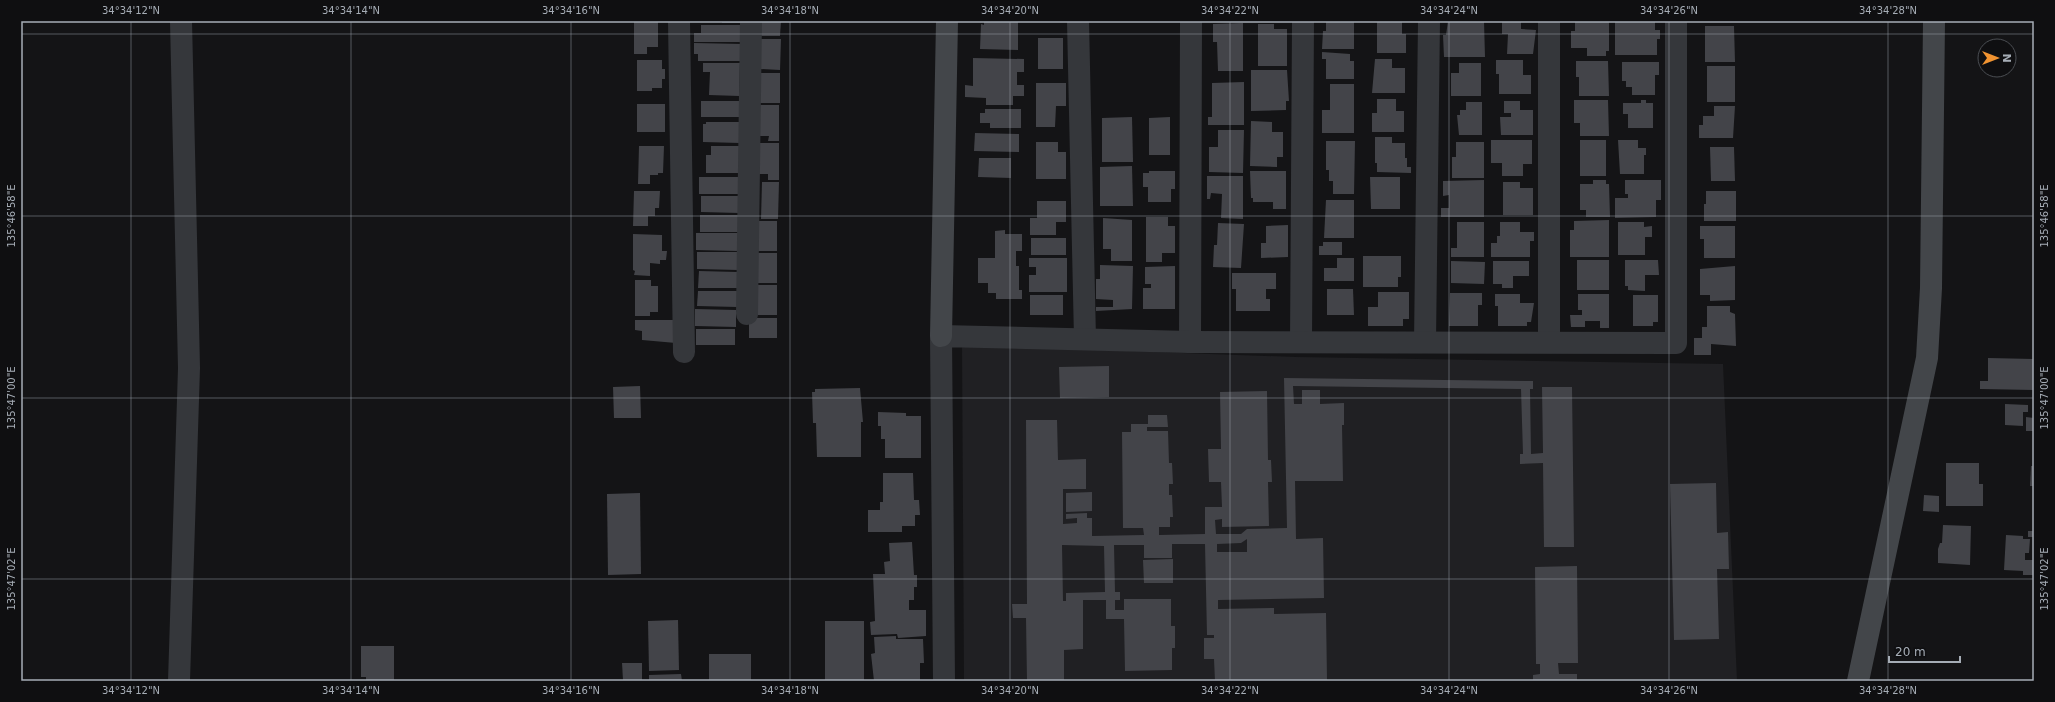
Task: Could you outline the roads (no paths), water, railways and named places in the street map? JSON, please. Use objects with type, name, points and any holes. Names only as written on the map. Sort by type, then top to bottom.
[{"type":"street","points":[[179,681],[189,368],[181,21]]},
{"type":"street","points":[[679,21],[684,352]]},
{"type":"street","points":[[747,314],[751,21]]},
{"type":"street","points":[[944,681],[941,336],[947,21]]},
{"type":"street","points":[[1078,21],[1085,339]]},
{"type":"street","points":[[1190,342],[1191,21]]},
{"type":"street","points":[[1301,342],[1303,21]]},
{"type":"street","points":[[1425,342],[1429,21]]},
{"type":"street","points":[[1549,21],[1549,342]]},
{"type":"street","points":[[941,336],[1190,342],[1676,343],[1676,21]]},
{"type":"street","points":[[1858,681],[1927,358],[1931,288],[1934,21]]}]
